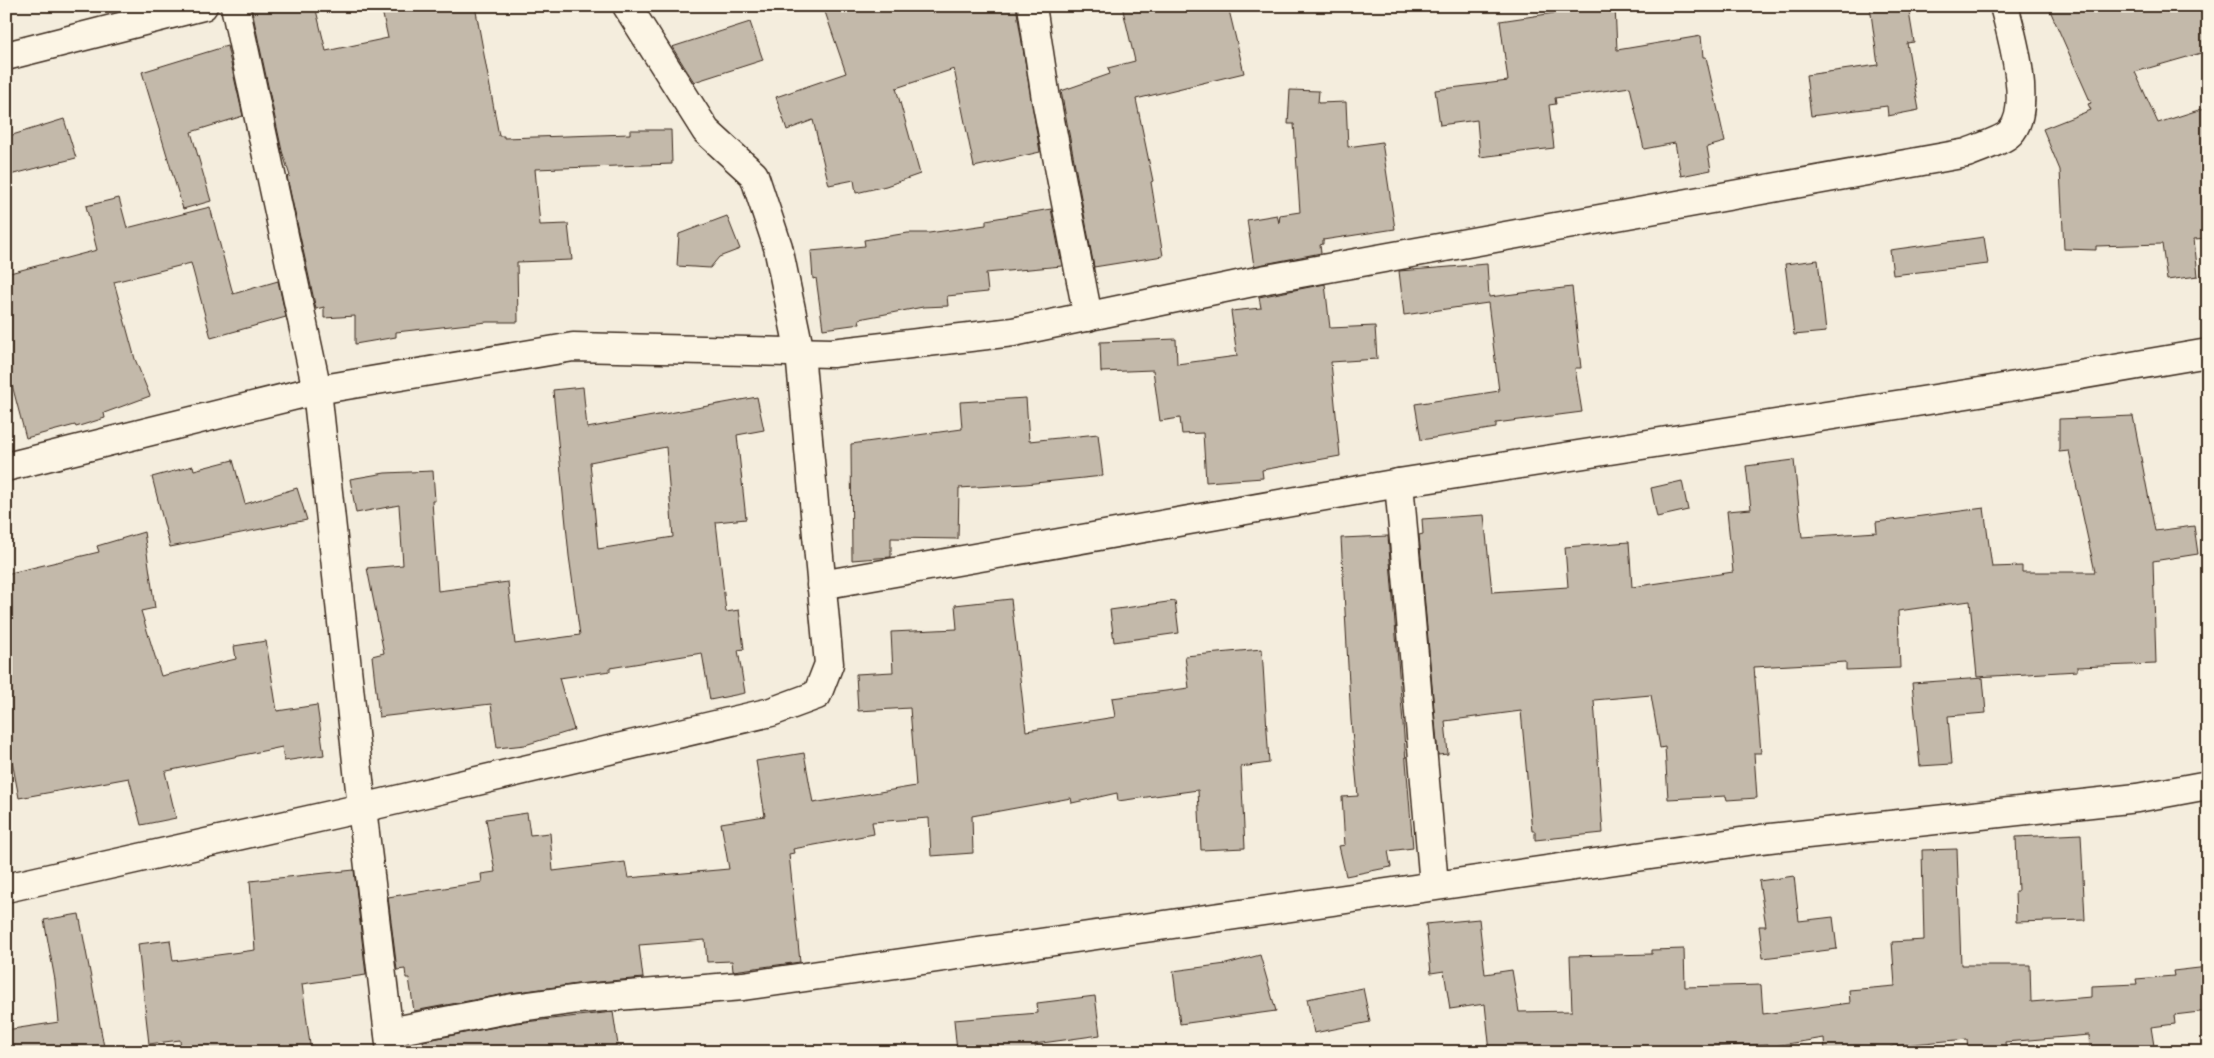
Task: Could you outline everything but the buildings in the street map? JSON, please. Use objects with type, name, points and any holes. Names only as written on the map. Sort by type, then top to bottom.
[{"type":"street","points":[[6,56],[203,6]]},
{"type":"street","points":[[236,6],[317,390],[362,808],[390,1042],[513,1008],[579,998],[753,985],[1760,839],[2137,798],[2208,785]]},
{"type":"street","points":[[6,888],[362,808],[771,712],[817,695],[829,664],[800,353],[778,247],[754,175],[706,131],[627,6]]},
{"type":"street","points":[[1032,6],[1046,99],[1088,316]]},
{"type":"street","points":[[6,467],[317,390],[573,347],[832,353],[1014,332],[1267,279],[1967,153],[2009,134],[2021,113],[2016,48],[2004,6]]},
{"type":"street","points":[[821,585],[1398,482],[1986,390],[2208,353]]},
{"type":"street","points":[[1398,482],[1434,885]]}]
